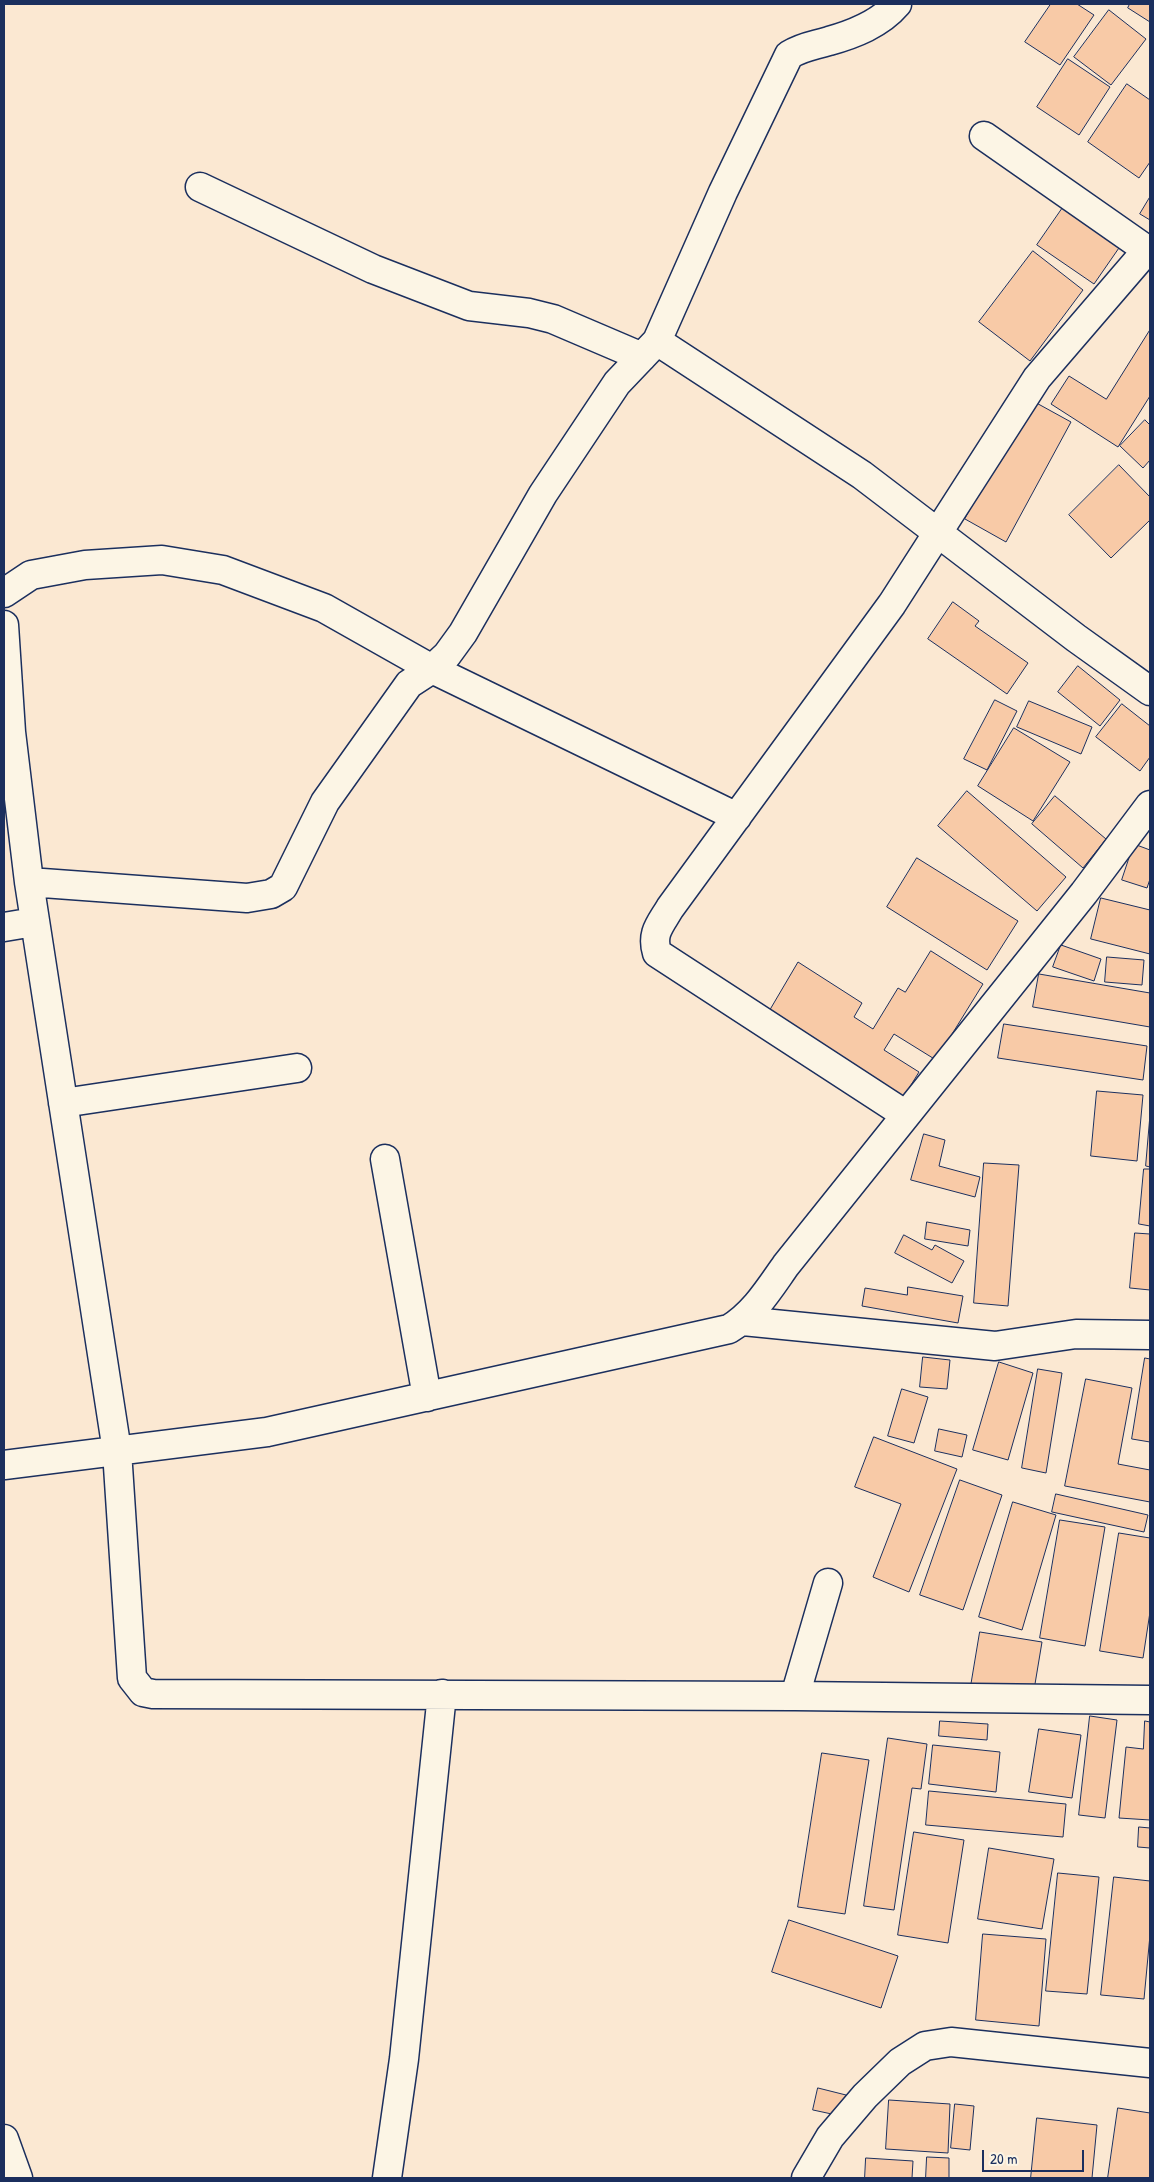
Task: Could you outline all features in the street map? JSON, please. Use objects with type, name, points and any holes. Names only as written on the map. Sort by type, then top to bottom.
[{"type":"street","points":[[28,882],[247,898],[271,894],[283,887],[325,802],[409,684],[432,669],[463,633],[543,494],[617,383],[628,369],[649,349],[789,55],[804,46],[828,41],[858,31],[876,22],[897,4]]},
{"type":"street","points":[[906,1115],[657,953],[654,941],[656,932],[670,908],[892,604],[939,534],[1037,378],[1149,251],[984,136]]},
{"type":"street","points":[[200,187],[374,269],[469,306],[529,313],[649,349],[862,475],[1076,638],[1150,691]]},
{"type":"street","points":[[4,593],[31,575],[85,564],[162,560],[224,570],[324,608],[432,669],[737,817]]},
{"type":"street","points":[[4,626],[11,732],[28,882],[117,1451],[132,1678],[142,1692],[153,1694],[795,1696],[1150,1700]]},
{"type":"street","points":[[4,1465],[267,1432],[729,1329],[743,1321],[753,1311],[786,1266],[1084,893],[1150,805]]},
{"type":"street","points":[[4,927],[34,922]]},
{"type":"street","points":[[63,1103],[297,1068]]},
{"type":"street","points":[[385,1159],[427,1396]]},
{"type":"street","points":[[743,1321],[995,1346],[1076,1334],[1150,1335]]},
{"type":"street","points":[[795,1696],[828,1583]]},
{"type":"street","points":[[387,2178],[405,2050],[442,1694]]},
{"type":"street","points":[[806,2178],[830,2137],[865,2096],[900,2062],[925,2046],[951,2042],[1150,2063]]},
{"type":"street","points":[[4,2138],[18,2178]]},
{"type":"building","points":[[1051,4],[1077,4],[1094,15],[1060,65],[1025,42]]},
{"type":"building","points":[[1130,4],[1150,4],[1150,22],[1128,8]]},
{"type":"building","points":[[1109,10],[1146,39],[1111,85],[1074,57]]},
{"type":"building","points":[[1068,59],[1110,87],[1079,135],[1037,107]]},
{"type":"building","points":[[1127,84],[1150,100],[1150,162],[1139,178],[1088,142]]},
{"type":"building","points":[[1150,197],[1150,220],[1140,214]]},
{"type":"building","points":[[1064,206],[1121,245],[1094,284],[1037,245]]},
{"type":"building","points":[[1033,251],[1083,290],[1030,361],[979,322]]},
{"type":"building","points":[[1150,330],[1150,396],[1118,447],[1051,404],[1069,376],[1106,399]]},
{"type":"building","points":[[1031,400],[1071,422],[1006,542],[965,519]]},
{"type":"building","points":[[1145,420],[1150,425],[1150,460],[1143,468],[1120,446]]},
{"type":"building","points":[[1119,465],[1150,497],[1150,520],[1111,558],[1069,515]]},
{"type":"building","points":[[953,602],[979,621],[975,626],[1028,663],[1007,694],[928,639]]},
{"type":"building","points":[[1078,666],[1120,700],[1100,726],[1058,692]]},
{"type":"building","points":[[995,700],[1017,711],[987,770],[964,759]]},
{"type":"building","points":[[1029,701],[1092,727],[1081,754],[1017,727]]},
{"type":"building","points":[[1122,704],[1150,726],[1150,757],[1140,771],[1096,737]]},
{"type":"building","points":[[1014,728],[1070,762],[1033,821],[978,786]]},
{"type":"building","points":[[967,791],[1066,877],[1037,911],[938,826]]},
{"type":"building","points":[[1055,796],[1106,839],[1083,868],[1032,824]]},
{"type":"building","points":[[1134,844],[1150,850],[1150,879],[1147,888],[1122,880]]},
{"type":"building","points":[[917,858],[1018,921],[987,970],[887,907]]},
{"type":"building","points":[[1101,898],[1150,910],[1150,954],[1091,939]]},
{"type":"building","points":[[1061,945],[1101,959],[1094,981],[1053,967]]},
{"type":"building","points":[[931,951],[983,984],[936,1060],[894,1034],[884,1050],[919,1072],[903,1098],[768,1013],[798,962],[862,1003],[854,1017],[873,1029],[898,988],[905,992]]},
{"type":"building","points":[[1107,957],[1144,960],[1142,985],[1105,982]]},
{"type":"building","points":[[1039,974],[1150,993],[1150,1027],[1033,1007]]},
{"type":"building","points":[[1004,1024],[1147,1046],[1143,1080],[998,1058]]},
{"type":"building","points":[[1097,1091],[1143,1095],[1137,1161],[1091,1156]]},
{"type":"building","points":[[1150,1115],[1150,1167],[1146,1166]]},
{"type":"building","points":[[924,1134],[945,1140],[939,1166],[980,1177],[975,1197],[911,1180]]},
{"type":"building","points":[[984,1163],[1019,1165],[1008,1306],[974,1303]]},
{"type":"building","points":[[1144,1169],[1150,1169],[1150,1226],[1139,1224]]},
{"type":"building","points":[[927,1222],[970,1230],[968,1246],[925,1239]]},
{"type":"building","points":[[1135,1233],[1150,1234],[1150,1290],[1130,1288]]},
{"type":"building","points":[[904,1235],[932,1250],[935,1245],[964,1261],[952,1283],[895,1253]]},
{"type":"building","points":[[908,1287],[963,1296],[958,1323],[862,1306],[865,1288],[907,1295]]},
{"type":"building","points":[[923,1357],[950,1360],[947,1389],[920,1387]]},
{"type":"building","points":[[1145,1358],[1150,1359],[1150,1442],[1132,1439]]},
{"type":"building","points":[[999,1362],[1033,1373],[1008,1460],[973,1450]]},
{"type":"building","points":[[1038,1369],[1062,1373],[1046,1473],[1022,1468]]},
{"type":"building","points":[[1086,1379],[1132,1388],[1118,1464],[1150,1470],[1150,1502],[1065,1486]]},
{"type":"building","points":[[902,1389],[928,1397],[914,1443],[888,1436]]},
{"type":"building","points":[[939,1429],[967,1435],[962,1457],[935,1451]]},
{"type":"building","points":[[874,1437],[957,1469],[909,1592],[873,1577],[901,1504],[855,1487]]},
{"type":"building","points":[[960,1480],[1002,1495],[963,1610],[920,1595]]},
{"type":"building","points":[[1056,1494],[1148,1515],[1144,1532],[1052,1512]]},
{"type":"building","points":[[1013,1502],[1056,1515],[1022,1630],[979,1617]]},
{"type":"building","points":[[1060,1520],[1105,1527],[1085,1646],[1040,1638]]},
{"type":"building","points":[[1119,1533],[1150,1538],[1150,1612],[1143,1658],[1100,1651]]},
{"type":"building","points":[[980,1632],[1042,1642],[1033,1696],[971,1686]]},
{"type":"building","points":[[1090,1716],[1117,1720],[1105,1818],[1079,1815]]},
{"type":"building","points":[[940,1721],[988,1724],[987,1740],[939,1736]]},
{"type":"building","points":[[1145,1721],[1150,1722],[1150,1820],[1119,1818],[1126,1747],[1143,1749]]},
{"type":"building","points":[[1039,1729],[1081,1735],[1072,1798],[1029,1792]]},
{"type":"building","points":[[888,1738],[927,1744],[921,1789],[912,1788],[894,1910],[864,1906]]},
{"type":"building","points":[[933,1745],[1000,1752],[996,1792],[929,1784]]},
{"type":"building","points":[[822,1753],[869,1760],[845,1914],[798,1907]]},
{"type":"building","points":[[929,1791],[1066,1804],[1063,1837],[926,1825]]},
{"type":"building","points":[[1139,1827],[1150,1828],[1150,1848],[1138,1847]]},
{"type":"building","points":[[914,1832],[964,1840],[948,1943],[898,1935]]},
{"type":"building","points":[[989,1848],[1054,1859],[1042,1929],[978,1919]]},
{"type":"building","points":[[1058,1873],[1099,1877],[1087,1994],[1046,1991]]},
{"type":"building","points":[[1114,1877],[1150,1881],[1150,1935],[1144,1999],[1101,1995]]},
{"type":"building","points":[[789,1920],[898,1956],[881,2008],[772,1972]]},
{"type":"building","points":[[983,1934],[1046,1939],[1039,2026],[976,2020]]},
{"type":"building","points":[[818,2088],[846,2095],[841,2116],[813,2110]]},
{"type":"building","points":[[889,2100],[950,2104],[948,2153],[886,2149]]},
{"type":"building","points":[[955,2104],[974,2106],[970,2150],[951,2148]]},
{"type":"building","points":[[1118,2108],[1150,2113],[1150,2178],[1108,2178]]},
{"type":"building","points":[[1037,2118],[1097,2125],[1092,2178],[1031,2178]]},
{"type":"building","points":[[927,2157],[949,2158],[949,2178],[926,2178]]},
{"type":"building","points":[[866,2158],[913,2161],[912,2178],[865,2178]]}]
